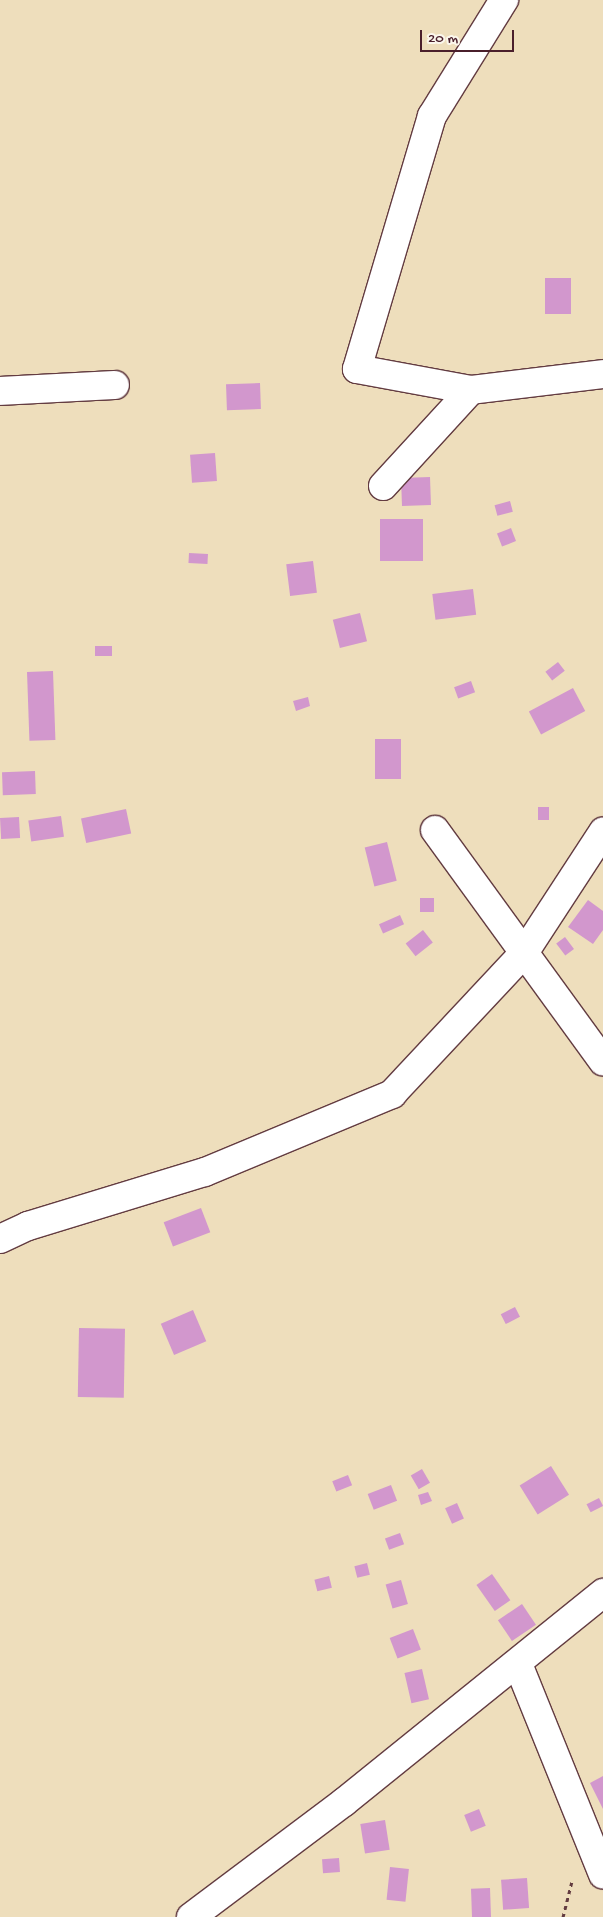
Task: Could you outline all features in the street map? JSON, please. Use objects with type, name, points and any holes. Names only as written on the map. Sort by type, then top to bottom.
[{"type":"street","points":[[504,0],[432,116],[357,369],[471,390],[603,374]]},
{"type":"street","points":[[0,391],[115,385]]},
{"type":"street","points":[[383,486],[471,390]]},
{"type":"street","points":[[435,830],[603,1061]]},
{"type":"street","points":[[0,1240],[28,1226],[205,1172],[392,1094],[524,953],[603,832]]},
{"type":"street","points":[[191,1917],[344,1802],[518,1664],[603,1593]]},
{"type":"street","points":[[518,1664],[603,1874]]},
{"type":"building","points":[[545,278],[571,278],[571,314],[545,314]]},
{"type":"building","points":[[260,383],[261,409],[227,410],[226,384]]},
{"type":"building","points":[[215,453],[217,481],[192,483],[190,455]]},
{"type":"building","points":[[430,477],[431,505],[402,506],[401,478]]},
{"type":"building","points":[[510,501],[513,512],[497,516],[495,505]]},
{"type":"building","points":[[380,519],[423,519],[423,561],[380,561]]},
{"type":"building","points":[[511,528],[516,541],[502,546],[497,533]]},
{"type":"building","points":[[189,553],[208,554],[207,564],[188,563]]},
{"type":"building","points":[[313,561],[317,593],[290,596],[286,564]]},
{"type":"building","points":[[473,589],[476,615],[435,620],[432,594]]},
{"type":"building","points":[[360,613],[367,641],[340,648],[333,620]]},
{"type":"building","points":[[95,646],[112,646],[112,656],[95,656]]},
{"type":"building","points":[[558,662],[565,671],[552,681],[545,672]]},
{"type":"building","points":[[53,671],[55,740],[29,741],[27,672]]},
{"type":"building","points":[[471,681],[475,692],[458,698],[454,687]]},
{"type":"building","points":[[573,688],[585,711],[541,734],[529,711]]},
{"type":"building","points":[[308,697],[310,706],[296,711],[293,701]]},
{"type":"building","points":[[375,739],[401,739],[401,779],[375,779]]},
{"type":"building","points":[[35,771],[36,794],[3,795],[2,772]]},
{"type":"building","points":[[538,807],[549,807],[549,820],[538,820]]},
{"type":"building","points":[[126,809],[131,833],[86,843],[81,819]]},
{"type":"building","points":[[61,816],[64,837],[31,841],[28,821]]},
{"type":"building","points":[[19,817],[20,838],[1,839],[0,818]]},
{"type":"building","points":[[387,842],[397,881],[374,886],[365,848]]},
{"type":"building","points":[[420,898],[434,898],[434,912],[420,912]]},
{"type":"building","points":[[588,900],[603,911],[603,930],[593,944],[568,927]]},
{"type":"building","points":[[400,915],[404,924],[383,933],[379,924]]},
{"type":"building","points":[[423,930],[433,943],[416,956],[406,944]]},
{"type":"building","points":[[565,937],[574,949],[565,956],[556,944]]},
{"type":"building","points":[[201,1208],[210,1232],[173,1247],[164,1222]]},
{"type":"building","points":[[515,1307],[520,1317],[506,1324],[501,1314]]},
{"type":"building","points":[[193,1310],[206,1341],[174,1355],[161,1324]]},
{"type":"building","points":[[79,1328],[125,1329],[124,1398],[78,1397]]},
{"type":"building","points":[[551,1466],[569,1495],[538,1514],[520,1486]]},
{"type":"building","points":[[422,1469],[430,1483],[419,1489],[411,1476]]},
{"type":"building","points":[[348,1475],[352,1485],[336,1492],[332,1481]]},
{"type":"building","points":[[391,1485],[397,1501],[374,1510],[368,1494]]},
{"type":"building","points":[[428,1492],[432,1501],[421,1505],[418,1495]]},
{"type":"building","points":[[599,1498],[603,1506],[591,1512],[587,1504]]},
{"type":"building","points":[[457,1503],[464,1519],[452,1524],[445,1508]]},
{"type":"building","points":[[400,1533],[404,1544],[389,1550],[385,1538]]},
{"type":"building","points":[[367,1563],[370,1575],[357,1578],[354,1566]]},
{"type":"building","points":[[492,1574],[510,1600],[495,1611],[476,1585]]},
{"type":"building","points":[[329,1576],[332,1588],[317,1591],[314,1580]]},
{"type":"building","points":[[401,1580],[408,1604],[393,1608],[386,1584]]},
{"type":"building","points":[[522,1604],[536,1625],[512,1641],[498,1620]]},
{"type":"building","points":[[413,1629],[421,1650],[398,1658],[390,1638]]},
{"type":"building","points":[[422,1669],[429,1699],[411,1703],[404,1673]]},
{"type":"building","points":[[603,1776],[603,1809],[590,1783]]},
{"type":"building","points":[[479,1809],[486,1826],[471,1832],[464,1815]]},
{"type":"building","points":[[385,1820],[390,1850],[365,1854],[360,1824]]},
{"type":"building","points":[[339,1858],[340,1872],[323,1873],[322,1859]]},
{"type":"building","points":[[390,1867],[409,1869],[405,1902],[387,1900]]},
{"type":"building","points":[[527,1878],[529,1908],[503,1910],[501,1880]]},
{"type":"building","points":[[490,1888],[491,1917],[472,1917],[471,1889]]}]
